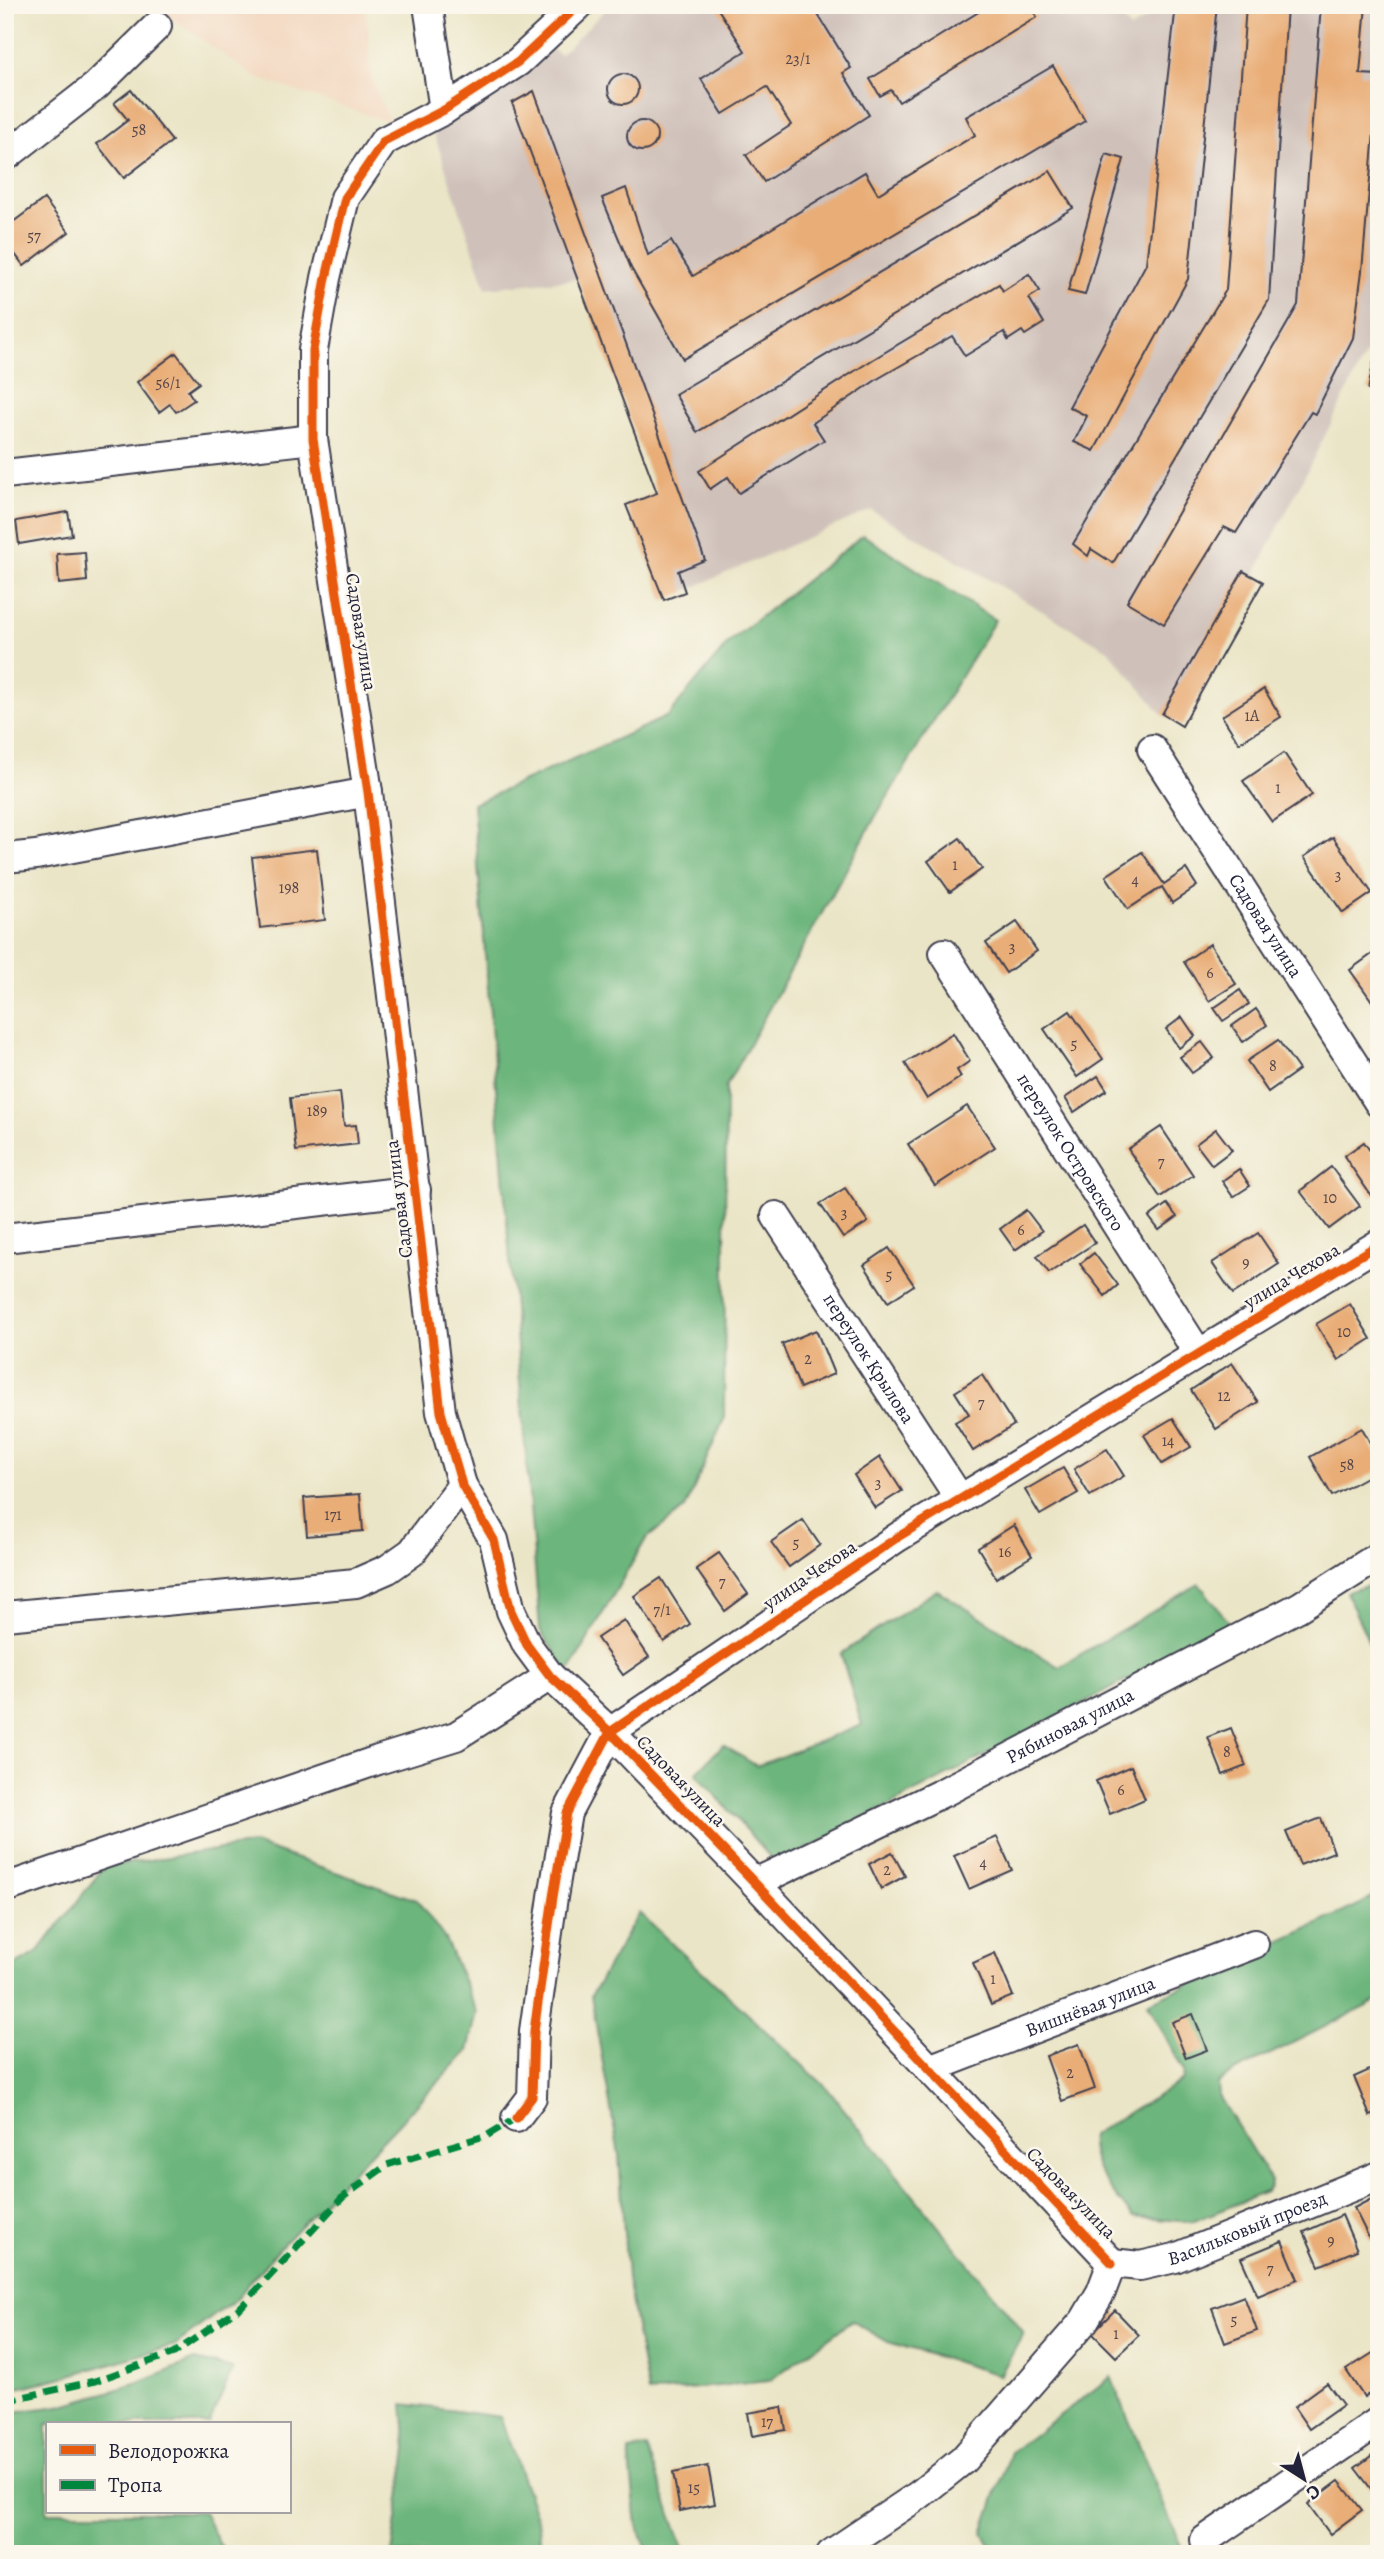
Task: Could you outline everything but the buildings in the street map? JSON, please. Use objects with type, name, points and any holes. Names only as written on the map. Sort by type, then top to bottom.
[{"type":"street","points":[[428,5],[443,110]]},
{"type":"street","name":"Садовая улица","points":[[579,5],[518,62],[443,110],[384,141],[345,198],[326,278],[313,350],[313,439],[368,792],[440,1412],[462,1485],[494,1540],[511,1611],[527,1645],[550,1676],[610,1732],[755,1883],[1112,2263]]},
{"type":"street","points":[[5,157],[96,86],[157,26]]},
{"type":"street","points":[[5,474],[313,439]]},
{"type":"street","name":"Садовая улица","points":[[1152,749],[1379,1103]]},
{"type":"street","points":[[5,858],[36,855],[368,792]]},
{"type":"street","name":"переулок Островского","points":[[944,953],[1198,1353]]},
{"type":"street","points":[[5,1238],[416,1190]]},
{"type":"street","name":"переулок Крылова","points":[[776,1216],[960,1499]]},
{"type":"street","name":"улица Чехова","points":[[516,2118],[532,2097],[534,2031],[567,1812],[610,1732],[898,1537],[1379,1244]]},
{"type":"street","points":[[5,1616],[356,1583],[388,1569],[412,1552],[462,1485]]},
{"type":"street","name":"Рябиновая улица","points":[[755,1883],[944,1792],[1299,1607],[1379,1556]]},
{"type":"street","points":[[5,1888],[378,1760],[456,1736],[550,1676]]},
{"type":"street","name":"Вишнёвая улица","points":[[929,2069],[1254,1944]]},
{"type":"street","name":"Васильковый проезд","points":[[1112,2263],[1140,2266],[1175,2259],[1379,2176]]},
{"type":"street","points":[[831,2554],[919,2495],[963,2460],[1084,2321],[1101,2292],[1112,2263]]},
{"type":"street","points":[[1205,2540],[1379,2421]]},
{"type":"shaded area","points":[[157,5],[364,5],[370,73],[389,122],[257,78]]},
{"type":"shaded area","points":[[610,5],[1113,5],[1130,29],[1168,5],[1379,5],[1379,328],[1254,576],[1263,582],[1182,726],[1162,714],[1108,650],[871,510],[664,600],[626,505],[657,492],[578,279],[486,288],[432,128],[506,88],[551,47],[560,55]]},
{"type":"green space","points":[[863,535],[995,620],[877,814],[726,1086],[724,1419],[685,1508],[646,1539],[568,1673],[540,1630],[473,804],[668,716],[730,641]]},
{"type":"green space","points":[[1379,1582],[1379,1664],[1346,1592]]},
{"type":"green space","points":[[1199,1584],[1231,1625],[777,1865],[696,1773],[723,1745],[757,1766],[862,1725],[841,1654],[937,1590],[1059,1667]]},
{"type":"green space","points":[[254,1844],[417,1900],[445,1939],[477,2012],[468,2051],[282,2245],[236,2299],[175,2345],[5,2391],[5,1971],[38,1952],[104,1867]]},
{"type":"green space","points":[[1379,1892],[1379,2000],[1228,2075],[1218,2084],[1219,2096],[1271,2181],[1270,2187],[1266,2192],[1192,2222],[1133,2217],[1098,2169],[1091,2147],[1091,2135],[1183,2079],[1184,2072],[1148,2003],[1365,1902]]},
{"type":"green space","points":[[639,1913],[826,2087],[1024,2333],[1000,2375],[888,2342],[852,2321],[769,2381],[648,2393],[627,2278],[619,2155],[591,1996]]},
{"type":"green space","points":[[195,2360],[233,2369],[210,2422],[46,2422],[46,2514],[204,2514],[220,2545],[230,2554],[5,2554],[5,2413],[60,2406],[139,2383]]},
{"type":"green space","points":[[1111,2377],[1184,2554],[995,2554],[983,2532],[1011,2452]]},
{"type":"green space","points":[[403,2404],[500,2417],[539,2525],[541,2554],[392,2554],[407,2449]]},
{"type":"green space","points":[[647,2448],[685,2553],[729,2548],[731,2554],[650,2554],[637,2526],[629,2451]]},
{"type":"marked path","points":[[5,2401],[95,2381],[174,2353],[241,2307],[342,2198],[387,2165],[488,2135],[516,2118]]},
{"type":"cycle path","points":[[579,5],[518,62],[444,110],[384,141],[345,198],[326,278],[313,350],[313,439],[368,792],[441,1412],[462,1485],[494,1540],[511,1611],[527,1645],[550,1676],[610,1732],[755,1883],[1112,2263]]},
{"type":"cycle path","points":[[516,2118],[532,2097],[534,2031],[567,1813],[610,1732],[898,1537],[1379,1244]]}]
